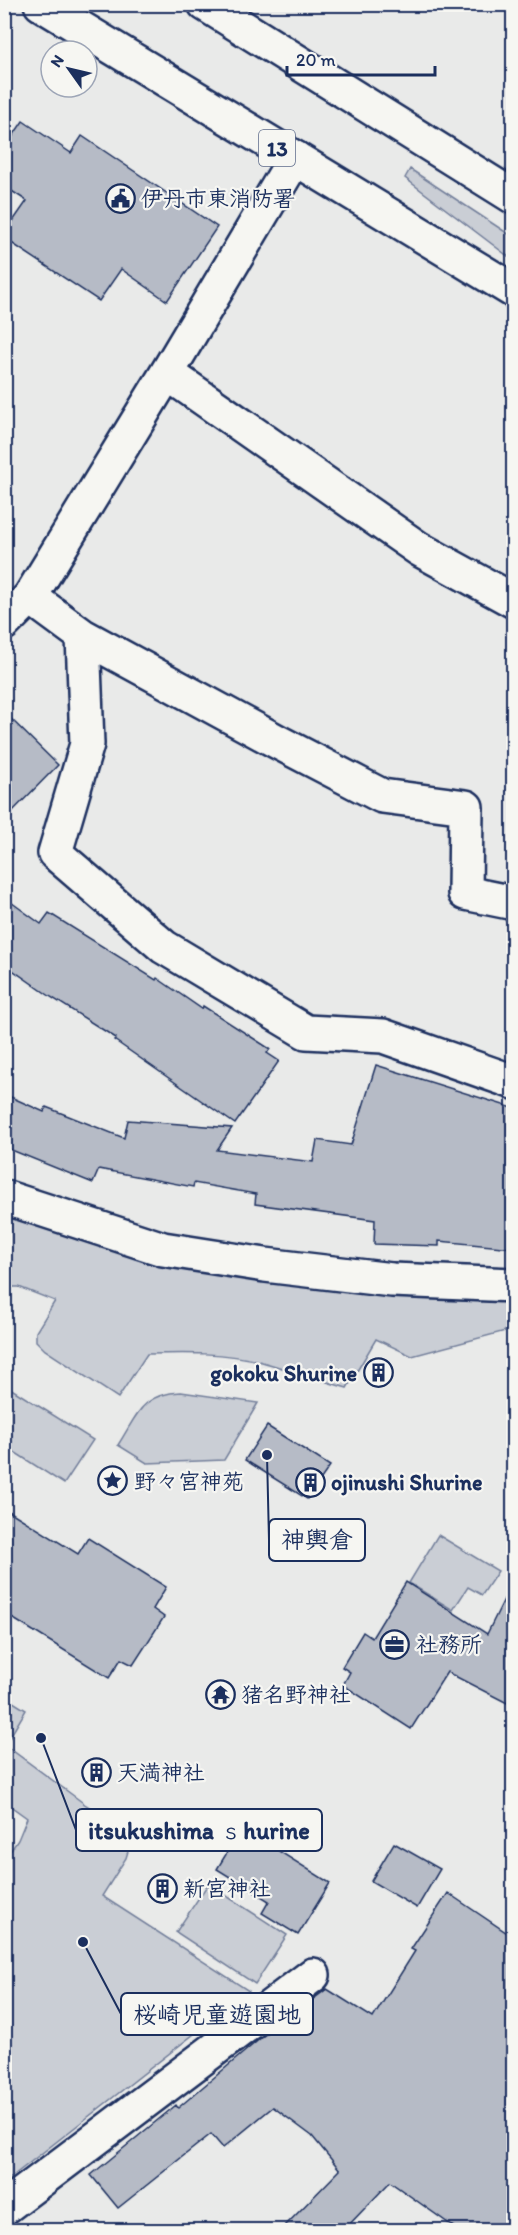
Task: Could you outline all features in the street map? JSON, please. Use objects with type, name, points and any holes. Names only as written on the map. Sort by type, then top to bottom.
[{"type":"street","name":"13","points":[[41,4],[513,291]]},
{"type":"street","points":[[205,4],[513,197]]},
{"type":"street","points":[[4,623],[30,597],[295,158]]},
{"type":"street","points":[[167,373],[411,560],[513,601]]},
{"type":"street","points":[[30,597],[83,636],[382,796],[479,808],[465,893],[513,903]]},
{"type":"street","points":[[83,636],[87,744],[55,853],[165,947],[306,1032],[382,1036],[513,1082]]},
{"type":"street","points":[[4,1197],[164,1250],[392,1280],[513,1285]]},
{"type":"street","points":[[4,2208],[313,1975]]},
{"type":"shaded area","points":[[410,169],[513,237],[513,260],[405,178]]},
{"type":"shaded area","points":[[4,1206],[513,1298],[513,1329],[412,1356],[376,1339],[347,1388],[273,1365],[234,1356],[147,1354],[118,1398],[45,1350],[36,1341],[36,1332],[55,1301],[19,1287],[5,1287]]},
{"type":"shaded area","points":[[5,1385],[93,1440],[64,1484],[5,1446]]},
{"type":"shaded area","points":[[181,1392],[258,1403],[224,1460],[147,1463],[118,1445],[136,1415],[149,1401]]},
{"type":"shaded area","points":[[438,1535],[498,1571],[482,1595],[468,1587],[453,1610],[409,1583]]},
{"type":"shaded area","points":[[5,1697],[26,1710],[5,1745]]},
{"type":"shaded area","points":[[5,1745],[86,1805],[133,1835],[126,1858],[102,1896],[249,1991],[5,2182],[5,1859],[18,1840],[27,1818],[5,1802]]},
{"type":"shaded area","points":[[208,1884],[287,1935],[255,1984],[176,1932]]},
{"type":"building","points":[[23,121],[71,153],[82,136],[217,227],[167,301],[121,269],[99,301],[4,238],[4,234],[27,201],[4,186],[4,149]]},
{"type":"building","points":[[4,712],[58,765],[4,820]]},
{"type":"building","points":[[4,897],[41,924],[49,913],[270,1049],[267,1053],[279,1061],[235,1124],[114,1040],[116,1038],[4,964]]},
{"type":"building","points":[[376,1065],[513,1108],[513,1248],[439,1241],[439,1246],[374,1244],[375,1220],[255,1204],[256,1194],[194,1183],[193,1187],[99,1169],[93,1183],[4,1147],[4,1094],[44,1112],[46,1107],[124,1138],[128,1120],[232,1128],[217,1150],[313,1162],[317,1140],[351,1145]]},
{"type":"building","points":[[267,1426],[330,1466],[307,1499],[245,1460]]},
{"type":"building","points":[[4,1508],[78,1554],[88,1538],[166,1587],[153,1609],[164,1617],[133,1665],[121,1659],[109,1678],[4,1613]]},
{"type":"building","points":[[513,1581],[513,1706],[447,1672],[411,1729],[343,1685],[350,1672],[342,1667],[363,1632],[372,1638],[406,1582],[487,1634]]},
{"type":"building","points":[[242,1828],[330,1883],[298,1935],[262,1913],[269,1901],[217,1869]]},
{"type":"building","points":[[394,1843],[440,1869],[417,1908],[371,1881]]},
{"type":"building","points":[[448,1893],[513,1937],[513,2230],[458,2230],[390,2182],[344,2230],[281,2230],[340,2170],[312,2136],[273,2107],[223,2148],[211,2134],[118,2208],[91,2175],[176,2105],[178,2108],[262,2037],[327,1989],[373,2018],[415,1951],[411,1949]]},
{"type":"place","name":"伊丹市東消防署","points":[[120,198]]},
{"type":"place","name":"gokoku Shurine","points":[[378,1373]]},
{"type":"place","name":"神輿倉","points":[[267,1455]]},
{"type":"place","name":"野々宮神苑","points":[[113,1481]]},
{"type":"place","name":"ojinushi Shurine","points":[[310,1482]]},
{"type":"place","name":"社務所","points":[[395,1644]]},
{"type":"place","name":"猪名野神社","points":[[220,1694]]},
{"type":"place","name":"itsukushima ｓhurine","points":[[41,1738]]},
{"type":"place","name":"天満神社","points":[[96,1772]]},
{"type":"place","name":"新宮神社","points":[[162,1888]]},
{"type":"place","name":"桜崎児童遊園地","points":[[83,1942]]}]
